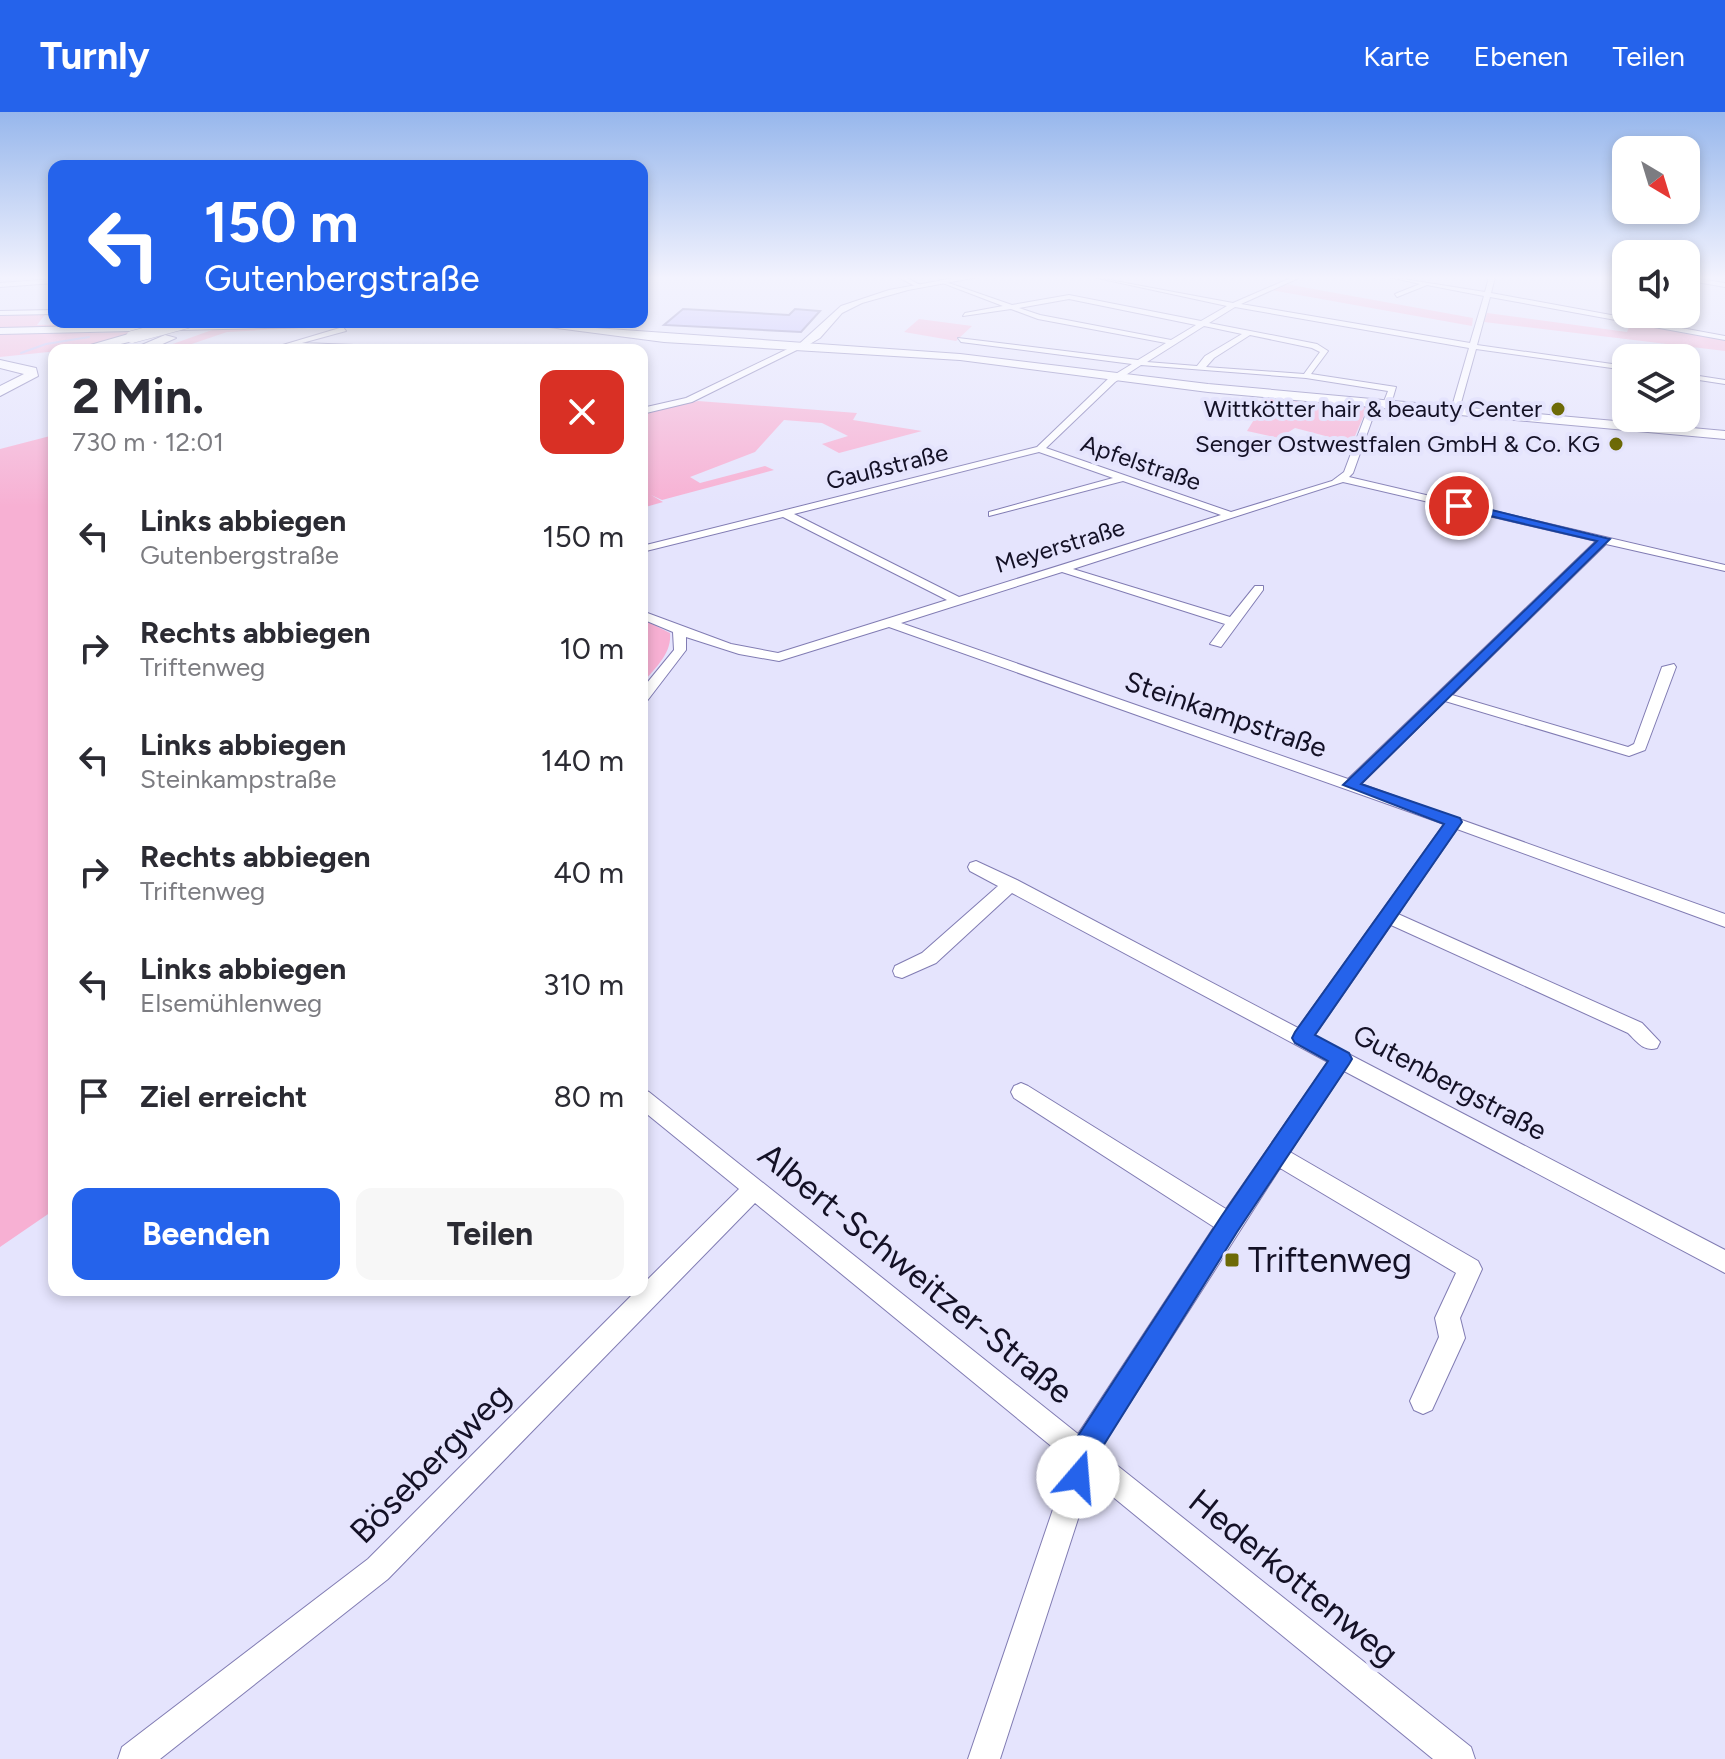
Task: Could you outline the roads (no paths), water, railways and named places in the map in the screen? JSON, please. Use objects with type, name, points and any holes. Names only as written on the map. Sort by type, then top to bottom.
[{"type":"highway","points":[[0,362],[40,357]]},
{"type":"highway","points":[[0,362],[31,371],[31,376],[23,382],[0,394]]},
{"type":"highway","points":[[0,394],[48,381]]},
{"type":"highway","points":[[0,403],[48,381]]},
{"type":"main road","points":[[919,354],[1380,404],[1725,435]]},
{"type":"street","points":[[648,410],[689,400],[785,354]]},
{"type":"street","points":[[1068,354],[1139,363],[1306,376],[1393,389],[1380,404],[1343,479],[1725,568]]},
{"type":"street","name":"Gaußstraße","points":[[648,547],[1040,449],[1117,377],[1153,354]]},
{"type":"street","points":[[1199,368],[1215,354]]},
{"type":"street","points":[[1306,376],[1322,354]]},
{"type":"street","points":[[1455,410],[1471,354]]},
{"type":"street","points":[[1518,354],[1612,366]]},
{"type":"street","points":[[1700,378],[1725,382]]},
{"type":"street","name":"Apfelstraße","points":[[1040,449],[1230,515]]},
{"type":"street","points":[[993,514],[1123,478]]},
{"type":"street","name":"Meyerstraße","points":[[679,630],[759,656],[779,657],[1343,479]]},
{"type":"street","points":[[783,513],[957,601]]},
{"type":"street","points":[[1351,785],[1605,539]]},
{"type":"street","points":[[1063,569],[1232,622]]},
{"type":"street","points":[[1216,644],[1259,588]]},
{"type":"street","points":[[648,617],[679,630],[680,650]]},
{"type":"street","name":"Steinkampstraße","points":[[890,623],[1725,921]]},
{"type":"street","points":[[648,690],[680,650],[709,642]]},
{"type":"street","points":[[1445,697],[1629,752],[1640,747],[1669,667]]},
{"type":"street","points":[[1302,1038],[1454,822]]},
{"type":"street","name":"Gutenbergstraße","points":[[976,867],[1725,1262]]},
{"type":"street","points":[[902,971],[929,958],[1011,884]]},
{"type":"street","points":[[1387,916],[1635,1028],[1650,1042]]},
{"type":"street","points":[[984,1759],[1078,1477],[1081,1455],[1229,1224],[1341,1059]]},
{"type":"street","points":[[1021,1092],[1229,1224]]},
{"type":"street","name":"Albert-Schweitzer-Straße","points":[[648,1103],[1081,1455]]},
{"type":"street","points":[[1277,1155],[1470,1269],[1447,1318],[1452,1338],[1423,1401]]},
{"type":"street","name":"Bösebergweg","points":[[134,1759],[378,1569],[753,1190]]},
{"type":"street","name":"Hederkottenweg","points":[[1081,1455],[1459,1759]]},
{"type":"place","name":"Wittkötter hair & beauty Center","points":[[1558,409]]},
{"type":"place","name":"Senger Ostwestfalen GmbH & Co. KG","points":[[1616,444]]},
{"type":"place","name":"Triftenweg","points":[[1232,1260]]}]
